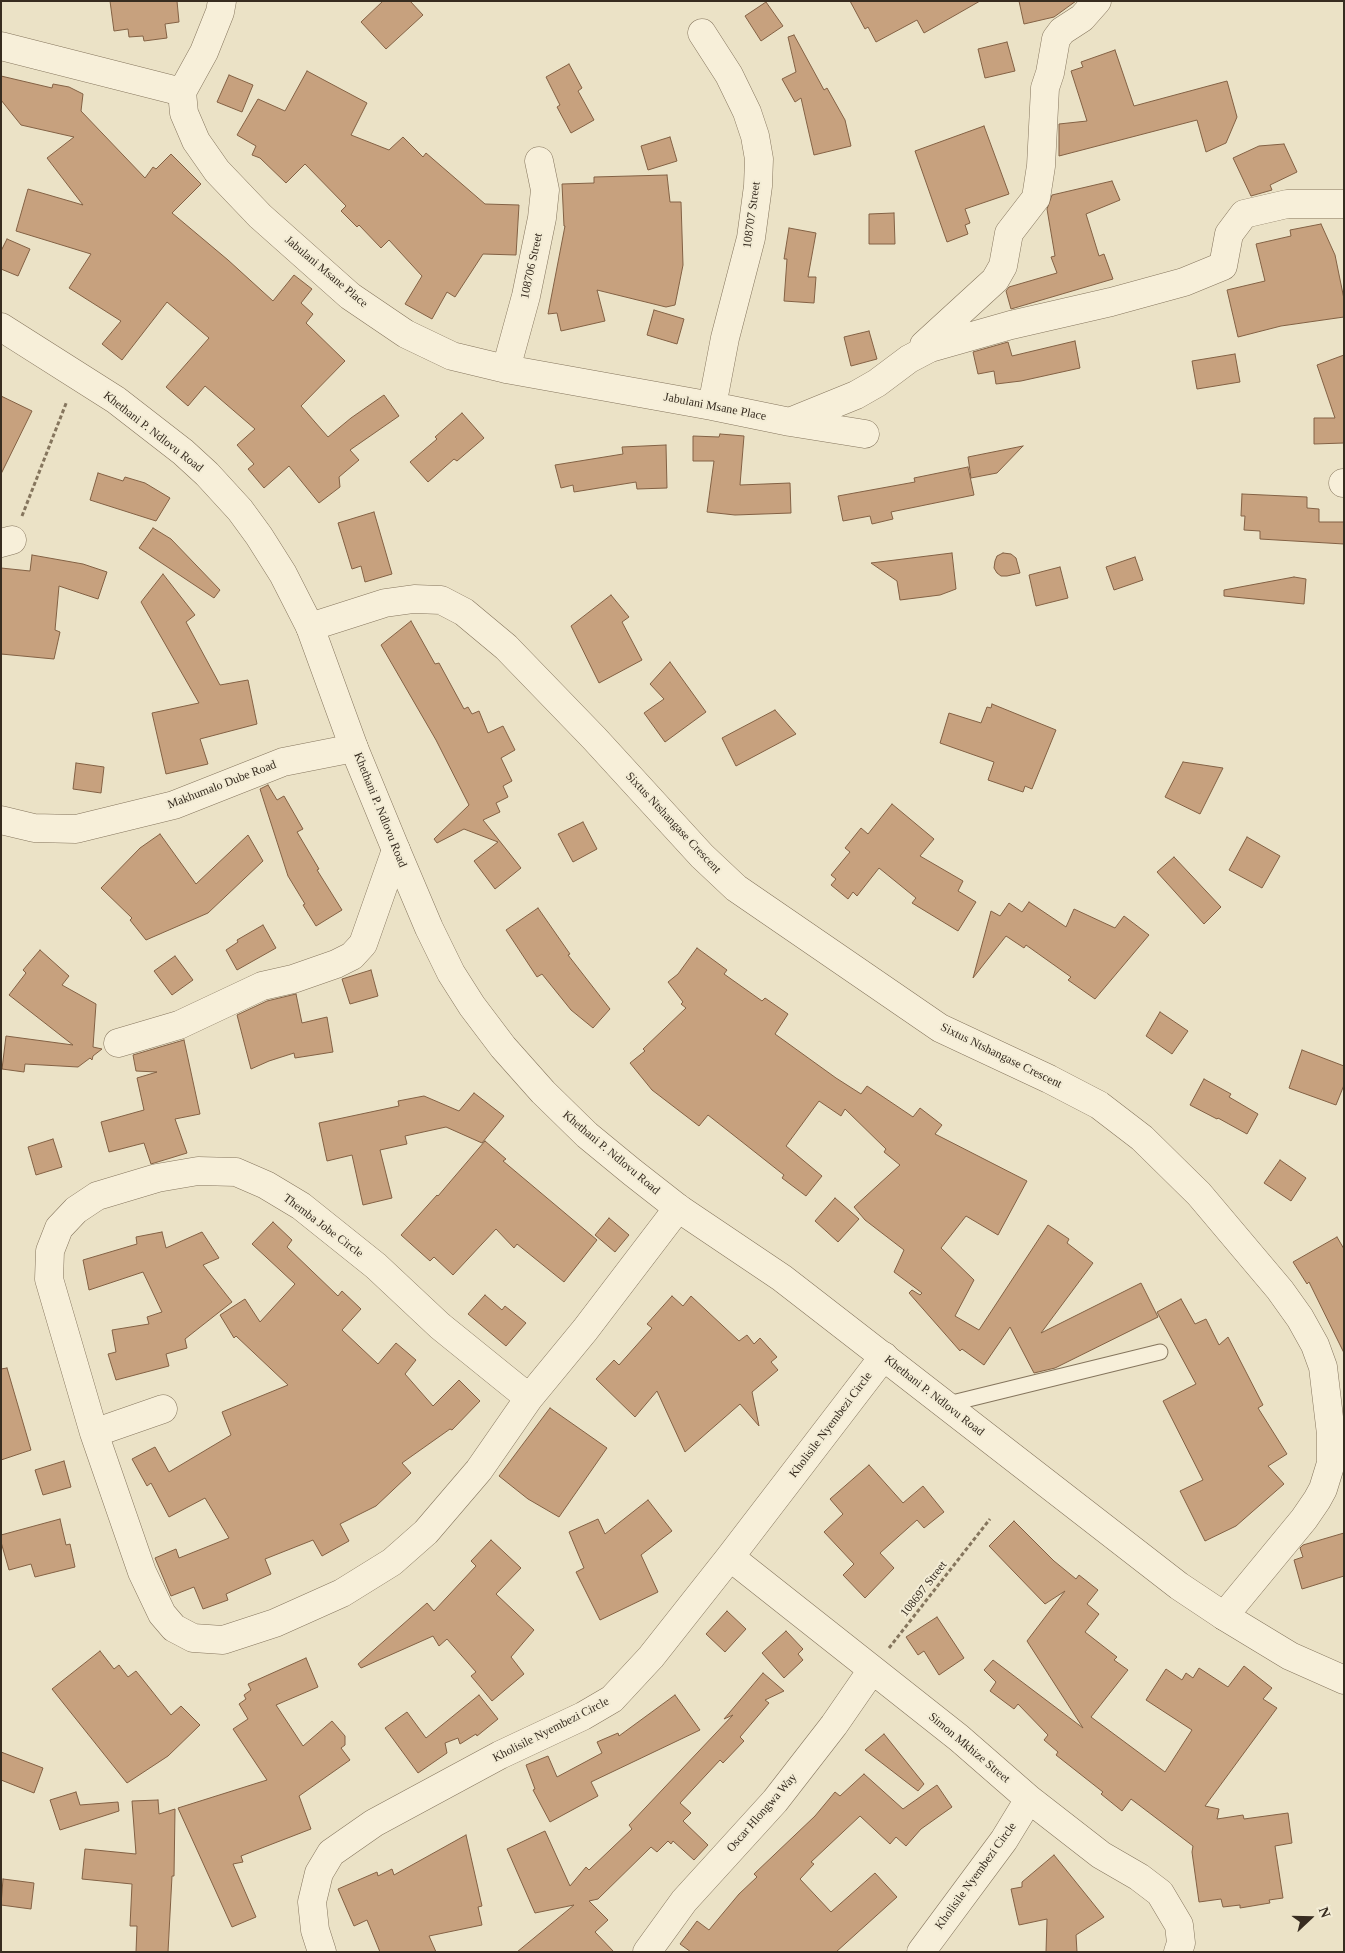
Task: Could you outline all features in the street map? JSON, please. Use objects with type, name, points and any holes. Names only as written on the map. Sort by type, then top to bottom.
[{"type":"street","points":[[1,46],[182,92],[204,52],[220,12],[222,1]]},
{"type":"street","points":[[790,422],[877,383],[909,359],[996,280],[1003,266],[1009,232],[1036,198],[1041,166],[1045,88],[1050,74],[1056,39],[1062,31],[1082,18],[1097,1]]},
{"type":"street","name":"108707 Street","points":[[702,33],[729,75],[747,112],[755,136],[759,160],[758,186],[751,238],[726,338],[712,406]]},
{"type":"street","name":"Jabulani Msane Place","points":[[182,92],[184,113],[196,141],[217,171],[260,216],[350,296],[406,334],[452,356],[506,369],[790,422],[865,434]]},
{"type":"street","name":"108706 Street","points":[[506,369],[526,296],[542,218],[545,190],[539,161]]},
{"type":"street","points":[[909,359],[930,348],[954,340],[1120,300],[1184,282],[1223,266],[1229,234],[1244,214],[1287,204],[1344,204]]},
{"type":"street","name":"Khethani P. Ndlovu Road","points":[[1,327],[116,400],[183,452],[207,474],[240,510],[259,536],[283,574],[310,627],[354,748],[429,928],[451,973],[472,1006],[503,1047],[543,1092],[587,1135],[678,1208],[782,1278],[1179,1586],[1290,1656],[1344,1680]]},
{"type":"street","name":"Sixtus Ntshangase Crescent","points":[[310,627],[385,603],[414,599],[441,600],[464,612],[506,647],[594,738],[702,856],[736,888],[940,1028],[1049,1079],[1099,1105],[1142,1138],[1199,1194],[1280,1290],[1316,1345],[1323,1367],[1331,1434],[1331,1463],[1323,1489],[1317,1500],[1304,1519],[1224,1616]]},
{"type":"street","name":"Makhumalo Dube Road","points":[[1,820],[34,828],[76,829],[174,805],[283,762],[354,748]]},
{"type":"street","points":[[118,1043],[179,1025],[262,986],[319,970],[352,956],[363,944],[396,850]]},
{"type":"street","name":"Themba Jobe Circle","points":[[529,1398],[440,1326],[376,1266],[301,1206],[266,1185],[236,1172],[198,1171],[157,1178],[98,1196],[76,1210],[59,1228],[50,1251],[49,1279],[94,1433],[142,1572],[162,1614],[174,1628],[193,1638],[223,1640],[275,1623],[334,1596],[392,1562],[426,1532],[479,1470],[529,1398],[585,1330],[678,1208]]},
{"type":"street","name":"Kholisile Nyembezi Circle","points":[[322,1952],[315,1930],[312,1902],[319,1873],[331,1853],[374,1823],[500,1755],[583,1716],[612,1699],[651,1657],[884,1356]]},
{"type":"street","points":[[94,1433],[163,1409]]},
{"type":"street","name":"Simon Mkhize Street","points":[[730,1557],[959,1738],[1029,1799],[1101,1855],[1139,1877],[1160,1893],[1180,1925],[1181,1943],[1178,1952]]},
{"type":"street","name":"Oscar Hlongwa Way","points":[[647,1952],[684,1901],[775,1801],[834,1725],[872,1670]]},
{"type":"street","name":"Kholisile Nyembezi Circle","points":[[921,1952],[1004,1840],[1029,1799]]},
{"type":"lane","points":[[944,1405],[1160,1352]]},
{"type":"path","points":[[7,541],[77,374]]},
{"type":"path","name":"108697 Street","points":[[872,1670],[990,1519]]},
{"type":"building","points":[[110,1],[177,1],[179,22],[165,24],[167,38],[144,41],[143,36],[129,37],[128,29],[114,31]]},
{"type":"building","points":[[383,1],[410,1],[423,15],[386,49],[361,22]]},
{"type":"building","points":[[850,1],[980,1],[924,33],[917,20],[876,42],[868,27],[865,29]]},
{"type":"building","points":[[1019,1],[1076,1],[1054,17],[1024,24]]},
{"type":"building","points":[[766,2],[783,26],[761,41],[745,16]]},
{"type":"building","points":[[794,35],[824,90],[827,88],[845,120],[851,146],[814,155],[801,98],[795,102],[782,79],[796,72],[788,37]]},
{"type":"building","points":[[1007,42],[1015,71],[985,78],[978,49]]},
{"type":"building","points":[[1115,50],[1134,106],[1227,81],[1237,117],[1226,143],[1206,152],[1197,120],[1059,156],[1059,124],[1087,121],[1071,71],[1083,67],[1081,62]]},
{"type":"building","points":[[569,64],[582,88],[578,91],[594,120],[571,133],[557,107],[560,105],[546,77]]},
{"type":"building","points":[[307,71],[367,103],[351,135],[389,150],[403,137],[423,157],[426,153],[485,204],[519,205],[516,255],[483,254],[455,297],[447,292],[432,319],[405,304],[422,276],[389,240],[381,248],[359,225],[357,227],[341,211],[346,206],[305,164],[286,183],[260,158],[252,155],[256,146],[237,135],[258,99],[285,111]]},
{"type":"building","points":[[229,75],[253,85],[242,112],[217,102]]},
{"type":"building","points":[[1,76],[52,88],[53,84],[69,87],[83,94],[81,111],[145,178],[153,167],[156,169],[171,154],[201,184],[172,213],[273,301],[294,275],[312,289],[301,303],[313,314],[306,323],[345,361],[301,406],[328,437],[384,395],[399,416],[350,450],[359,460],[339,477],[340,487],[319,503],[289,466],[264,488],[248,469],[254,464],[237,445],[255,429],[205,386],[188,406],[166,387],[209,338],[167,302],[122,360],[102,344],[121,321],[69,288],[91,254],[16,231],[28,189],[83,205],[47,158],[74,137],[21,125],[1,100]]},
{"type":"building","points":[[984,126],[1009,194],[965,209],[970,223],[965,225],[968,234],[947,242],[915,151]]},
{"type":"building","points":[[670,137],[677,161],[648,170],[641,146]]},
{"type":"building","points":[[1284,144],[1297,172],[1270,185],[1272,190],[1251,196],[1233,158],[1259,146]]},
{"type":"building","points":[[667,175],[670,202],[681,202],[683,265],[675,305],[666,307],[597,290],[605,321],[561,331],[557,313],[548,314],[565,226],[562,184],[594,183],[594,177]]},
{"type":"building","points":[[1112,181],[1120,200],[1086,214],[1099,256],[1104,254],[1113,279],[1011,309],[1006,291],[1009,287],[1057,273],[1051,257],[1055,256],[1047,209],[1052,195]]},
{"type":"building","points":[[894,213],[895,244],[869,244],[869,214]]},
{"type":"building","points":[[1321,224],[1335,255],[1344,299],[1344,317],[1281,326],[1238,337],[1227,290],[1265,281],[1256,244],[1291,236],[1290,230]]},
{"type":"building","points":[[789,228],[816,233],[808,277],[816,277],[814,303],[784,301],[787,259],[784,259]]},
{"type":"building","points":[[7,239],[30,249],[18,276],[1,269],[1,251]]},
{"type":"building","points":[[654,310],[684,319],[677,344],[647,335]]},
{"type":"building","points":[[869,331],[877,359],[851,366],[844,337]]},
{"type":"building","points":[[1075,341],[1080,368],[1021,381],[996,384],[994,371],[978,374],[973,352],[1008,342],[1012,356]]},
{"type":"building","points":[[1235,354],[1240,382],[1197,389],[1192,361]]},
{"type":"building","points":[[1344,355],[1344,443],[1314,444],[1314,418],[1335,418],[1317,365]]},
{"type":"building","points":[[1,396],[32,411],[1,474]]},
{"type":"building","points":[[462,413],[484,438],[457,461],[454,459],[428,482],[410,462],[437,439],[435,437]]},
{"type":"building","points":[[720,434],[744,436],[740,485],[790,483],[791,513],[735,515],[707,512],[714,461],[693,461],[693,436],[719,437]]},
{"type":"building","points":[[666,445],[667,488],[637,489],[636,482],[574,492],[573,485],[561,488],[555,465],[623,454],[622,447]]},
{"type":"building","points":[[1023,446],[997,473],[971,478],[968,457]]},
{"type":"building","points":[[968,467],[974,495],[891,512],[893,519],[872,524],[870,516],[843,521],[838,496],[915,482],[914,478]]},
{"type":"building","points":[[98,473],[123,481],[125,477],[145,483],[170,498],[156,521],[90,500]]},
{"type":"building","points":[[1242,494],[1307,497],[1307,508],[1319,509],[1319,522],[1344,522],[1344,544],[1260,539],[1260,531],[1244,530],[1245,516],[1241,516]]},
{"type":"building","points":[[374,512],[392,574],[365,582],[361,566],[352,569],[338,523]]},
{"type":"building","points":[[153,528],[171,539],[220,590],[214,598],[139,548]]},
{"type":"building","points":[[952,553],[956,589],[940,595],[900,600],[897,581],[871,563]]},
{"type":"building","points":[[1003,553],[1011,554],[1016,558],[1020,573],[1001,576],[997,573],[994,568],[995,561],[997,556]]},
{"type":"building","points":[[32,555],[83,564],[107,572],[98,599],[59,586],[55,630],[60,632],[54,659],[1,654],[1,568],[30,571]]},
{"type":"building","points":[[1135,557],[1143,580],[1114,590],[1106,567]]},
{"type":"building","points":[[1060,567],[1068,598],[1036,606],[1029,575]]},
{"type":"building","points":[[163,574],[195,615],[186,622],[220,685],[248,680],[257,724],[200,739],[208,764],[166,774],[152,713],[199,703],[141,602]]},
{"type":"building","points":[[1294,577],[1306,579],[1304,604],[1224,596],[1224,590]]},
{"type":"building","points":[[611,595],[629,617],[622,622],[642,660],[599,683],[571,626]]},
{"type":"building","points":[[411,621],[435,664],[439,663],[464,709],[468,707],[472,714],[479,711],[488,733],[503,726],[515,750],[501,758],[512,781],[503,786],[508,797],[496,803],[500,812],[483,820],[521,868],[495,889],[474,861],[498,842],[464,829],[437,843],[434,839],[469,805],[436,740],[381,645]]},
{"type":"building","points":[[670,662],[706,712],[665,742],[644,713],[664,699],[650,684]]},
{"type":"building","points":[[992,704],[1056,730],[1032,789],[1025,786],[1023,792],[988,780],[994,762],[940,743],[949,713],[981,723],[987,707],[991,708]]},
{"type":"building","points":[[775,710],[796,734],[736,766],[722,738]]},
{"type":"building","points":[[1183,762],[1223,768],[1200,814],[1165,797]]},
{"type":"building","points":[[76,763],[104,767],[101,793],[73,789]]},
{"type":"building","points":[[268,785],[277,800],[284,796],[303,829],[297,832],[319,869],[317,870],[342,910],[316,926],[288,876],[260,789]]},
{"type":"building","points":[[892,804],[934,839],[920,856],[963,881],[958,891],[976,902],[958,931],[912,903],[916,898],[879,868],[857,896],[853,892],[848,899],[831,885],[836,879],[831,875],[850,852],[845,848],[861,828],[868,834]]},
{"type":"building","points":[[583,822],[597,849],[573,862],[558,834]]},
{"type":"building","points":[[160,834],[196,884],[248,835],[263,861],[208,913],[146,940],[130,920],[132,918],[101,888],[140,848]]},
{"type":"building","points":[[1247,837],[1280,856],[1262,888],[1229,870]]},
{"type":"building","points":[[1174,857],[1221,907],[1204,924],[1157,872]]},
{"type":"building","points":[[1029,902],[1066,927],[1074,909],[1115,928],[1124,916],[1149,935],[1095,999],[1068,980],[1071,977],[1026,945],[1024,948],[1006,936],[973,978],[991,911],[1000,916],[1009,903],[1022,912]]},
{"type":"building","points":[[538,908],[570,954],[568,955],[610,1009],[593,1028],[571,1010],[542,974],[537,977],[506,930]]},
{"type":"building","points":[[263,925],[276,948],[237,970],[226,950],[238,942],[237,940]]},
{"type":"building","points":[[697,948],[727,970],[724,974],[762,1001],[765,998],[788,1014],[775,1034],[836,1078],[861,1094],[867,1086],[913,1117],[920,1108],[942,1125],[935,1134],[1027,1181],[998,1235],[966,1216],[941,1248],[974,1280],[955,1316],[979,1330],[1048,1225],[1069,1239],[1067,1243],[1093,1263],[1041,1333],[1141,1283],[1158,1317],[1055,1368],[1034,1373],[1010,1327],[984,1365],[962,1349],[960,1351],[909,1293],[912,1290],[920,1295],[922,1293],[894,1272],[904,1250],[865,1220],[854,1207],[900,1165],[884,1152],[886,1149],[845,1109],[841,1116],[819,1101],[786,1146],[822,1176],[806,1196],[782,1178],[784,1175],[708,1115],[699,1126],[652,1090],[630,1063],[645,1051],[643,1049],[686,1008],[681,1004],[683,1002],[668,982],[678,974]]},
{"type":"building","points":[[40,950],[69,976],[62,985],[96,1004],[93,1047],[102,1049],[93,1056],[92,1060],[90,1058],[78,1067],[25,1064],[24,1072],[2,1069],[6,1036],[73,1045],[9,995],[26,973],[23,970]]},
{"type":"building","points":[[175,956],[193,980],[172,995],[154,971]]},
{"type":"building","points":[[371,970],[378,996],[350,1004],[342,979]]},
{"type":"building","points":[[296,994],[302,1023],[327,1017],[333,1052],[295,1058],[294,1053],[251,1069],[237,1015],[267,1001]]},
{"type":"building","points":[[1160,1012],[1188,1031],[1172,1054],[1146,1036]]},
{"type":"building","points":[[184,1040],[200,1114],[175,1119],[187,1153],[151,1164],[144,1143],[109,1152],[101,1122],[144,1110],[137,1078],[157,1072],[136,1071],[133,1055]]},
{"type":"building","points":[[1302,1050],[1344,1066],[1344,1085],[1336,1105],[1289,1088]]},
{"type":"building","points":[[1204,1079],[1231,1094],[1229,1097],[1258,1114],[1247,1134],[1190,1105]]},
{"type":"building","points":[[474,1093],[504,1116],[482,1143],[446,1127],[405,1136],[407,1144],[380,1150],[392,1198],[363,1205],[352,1155],[327,1161],[319,1123],[399,1106],[398,1101],[424,1096],[459,1111]]},
{"type":"building","points":[[53,1139],[62,1167],[36,1175],[28,1147]]},
{"type":"building","points":[[485,1141],[506,1159],[503,1161],[597,1240],[564,1282],[517,1244],[514,1248],[496,1229],[453,1275],[434,1257],[430,1261],[401,1235],[438,1196]]},
{"type":"building","points":[[1280,1160],[1306,1178],[1291,1201],[1264,1183]]},
{"type":"building","points":[[835,1198],[859,1219],[838,1242],[815,1221]]},
{"type":"building","points":[[609,1218],[629,1235],[615,1252],[595,1235]]},
{"type":"building","points":[[273,1222],[292,1240],[287,1247],[338,1296],[342,1291],[361,1309],[342,1330],[378,1364],[396,1343],[416,1360],[405,1374],[433,1406],[459,1380],[480,1401],[452,1430],[450,1429],[402,1463],[411,1473],[376,1506],[340,1524],[349,1541],[322,1556],[313,1540],[265,1559],[271,1574],[226,1594],[228,1600],[203,1609],[194,1587],[171,1596],[155,1558],[176,1549],[179,1558],[229,1538],[205,1498],[169,1517],[151,1483],[147,1486],[132,1459],[155,1447],[169,1472],[231,1435],[222,1412],[288,1385],[236,1336],[234,1338],[220,1315],[245,1299],[260,1322],[295,1284],[252,1244]]},
{"type":"building","points":[[162,1232],[166,1248],[202,1232],[219,1258],[203,1265],[232,1302],[185,1339],[187,1348],[166,1354],[169,1366],[116,1380],[108,1354],[116,1352],[112,1330],[149,1324],[147,1317],[162,1312],[143,1272],[89,1290],[83,1260],[137,1244],[136,1237]]},
{"type":"building","points":[[1337,1237],[1344,1249],[1344,1353],[1309,1282],[1307,1284],[1293,1262]]},
{"type":"building","points":[[485,1295],[502,1310],[505,1306],[526,1323],[506,1346],[468,1314]]},
{"type":"building","points":[[672,1296],[683,1306],[691,1296],[739,1341],[747,1335],[754,1344],[760,1338],[777,1357],[771,1362],[778,1370],[752,1392],[759,1426],[740,1404],[685,1452],[657,1391],[635,1417],[596,1379],[614,1360],[619,1365],[652,1328],[647,1324]]},
{"type":"building","points":[[1181,1299],[1195,1324],[1206,1319],[1219,1345],[1228,1337],[1263,1405],[1258,1408],[1287,1454],[1268,1466],[1284,1484],[1236,1526],[1205,1541],[1180,1491],[1203,1480],[1163,1401],[1196,1384],[1157,1312]]},
{"type":"building","points":[[7,1368],[31,1450],[1,1460],[1,1369]]},
{"type":"building","points":[[550,1408],[607,1448],[559,1517],[528,1499],[499,1476]]},
{"type":"building","points":[[64,1461],[71,1487],[43,1495],[35,1470]]},
{"type":"building","points":[[869,1465],[903,1503],[923,1486],[944,1512],[924,1528],[917,1520],[880,1553],[894,1568],[865,1598],[843,1575],[854,1564],[824,1532],[843,1514],[830,1499]]},
{"type":"building","points":[[648,1500],[672,1531],[641,1555],[658,1592],[600,1620],[576,1572],[584,1568],[569,1532],[598,1519],[605,1534]]},
{"type":"building","points":[[60,1519],[66,1545],[70,1544],[75,1567],[35,1577],[31,1564],[9,1570],[1,1542],[1,1535]]},
{"type":"building","points":[[1014,1521],[1054,1561],[1076,1579],[1079,1575],[1098,1590],[1087,1604],[1099,1614],[1085,1632],[1117,1657],[1114,1660],[1128,1670],[1091,1717],[1165,1772],[1192,1730],[1146,1700],[1166,1669],[1182,1680],[1186,1673],[1193,1678],[1199,1668],[1228,1687],[1244,1666],[1272,1688],[1263,1699],[1277,1708],[1205,1806],[1219,1809],[1217,1819],[1243,1815],[1244,1819],[1288,1813],[1292,1843],[1275,1846],[1283,1898],[1269,1900],[1270,1903],[1240,1908],[1240,1905],[1223,1907],[1221,1899],[1199,1902],[1192,1852],[1193,1846],[1131,1799],[1122,1811],[1101,1794],[1103,1792],[1056,1755],[1058,1752],[1044,1740],[1048,1735],[1018,1704],[1014,1709],[990,1691],[996,1682],[984,1670],[993,1660],[1083,1728],[1027,1641],[1065,1591],[1045,1604],[989,1546]]},
{"type":"building","points":[[1344,1533],[1344,1576],[1302,1589],[1294,1560],[1303,1557],[1300,1548],[1303,1545]]},
{"type":"building","points":[[491,1540],[521,1568],[496,1594],[534,1630],[511,1657],[524,1674],[492,1701],[471,1676],[476,1672],[447,1639],[439,1646],[433,1636],[361,1668],[358,1664],[427,1603],[434,1611],[476,1566],[471,1561]]},
{"type":"building","points":[[727,1611],[746,1629],[725,1652],[706,1634]]},
{"type":"building","points":[[937,1617],[964,1658],[939,1675],[924,1651],[918,1655],[906,1637]]},
{"type":"building","points":[[786,1631],[803,1649],[798,1654],[803,1660],[784,1678],[762,1653]]},
{"type":"building","points":[[100,1651],[114,1669],[119,1665],[128,1677],[136,1671],[171,1715],[181,1706],[200,1725],[168,1756],[127,1783],[52,1689]]},
{"type":"building","points":[[306,1658],[318,1687],[276,1705],[303,1746],[332,1721],[345,1736],[345,1745],[341,1748],[350,1760],[299,1796],[311,1829],[241,1856],[243,1862],[233,1864],[256,1917],[232,1927],[178,1808],[267,1780],[233,1729],[248,1719],[239,1704],[246,1699],[244,1695],[251,1690],[248,1684]]},
{"type":"building","points":[[763,1673],[784,1691],[765,1700],[769,1703],[740,1737],[744,1741],[723,1763],[720,1760],[680,1803],[691,1813],[683,1821],[708,1845],[694,1860],[673,1841],[671,1844],[668,1841],[657,1852],[651,1847],[598,1899],[589,1901],[608,1920],[595,1932],[614,1952],[517,1952],[574,1905],[535,1913],[507,1849],[545,1831],[570,1886],[586,1867],[589,1870],[632,1829],[629,1825],[733,1715],[724,1719]]},
{"type":"building","points":[[479,1695],[498,1719],[477,1736],[476,1734],[460,1744],[458,1738],[445,1743],[447,1753],[418,1773],[385,1728],[407,1712],[426,1738]]},
{"type":"building","points":[[675,1695],[700,1730],[591,1782],[598,1796],[550,1822],[533,1790],[535,1789],[526,1765],[548,1756],[557,1777],[602,1753],[597,1742],[618,1733],[619,1736]]},
{"type":"building","points":[[884,1734],[924,1784],[918,1791],[865,1750]]},
{"type":"building","points":[[1,1752],[43,1768],[34,1793],[1,1780]]},
{"type":"building","points":[[864,1774],[903,1809],[937,1785],[952,1807],[921,1829],[906,1846],[896,1837],[890,1844],[860,1816],[811,1862],[814,1864],[800,1879],[831,1912],[875,1873],[897,1897],[836,1952],[691,1952],[680,1944],[697,1921],[709,1930],[739,1894],[757,1877],[754,1874],[815,1816],[835,1792],[840,1796]]},
{"type":"building","points":[[76,1792],[80,1805],[118,1802],[119,1811],[60,1830],[50,1800]]},
{"type":"building","points":[[158,1800],[159,1814],[175,1809],[174,1876],[172,1876],[168,1952],[136,1952],[137,1926],[130,1926],[132,1884],[82,1879],[85,1849],[136,1854],[132,1801]]},
{"type":"building","points":[[466,1835],[482,1906],[478,1907],[482,1925],[429,1936],[436,1952],[380,1952],[367,1920],[354,1926],[338,1889],[377,1872],[378,1876],[392,1869],[394,1875]]},
{"type":"building","points":[[1054,1855],[1104,1917],[1076,1935],[1077,1952],[1046,1952],[1047,1919],[1019,1925],[1011,1889],[1022,1887],[1022,1882]]},
{"type":"building","points":[[3,1879],[34,1883],[31,1909],[1,1905]]}]
